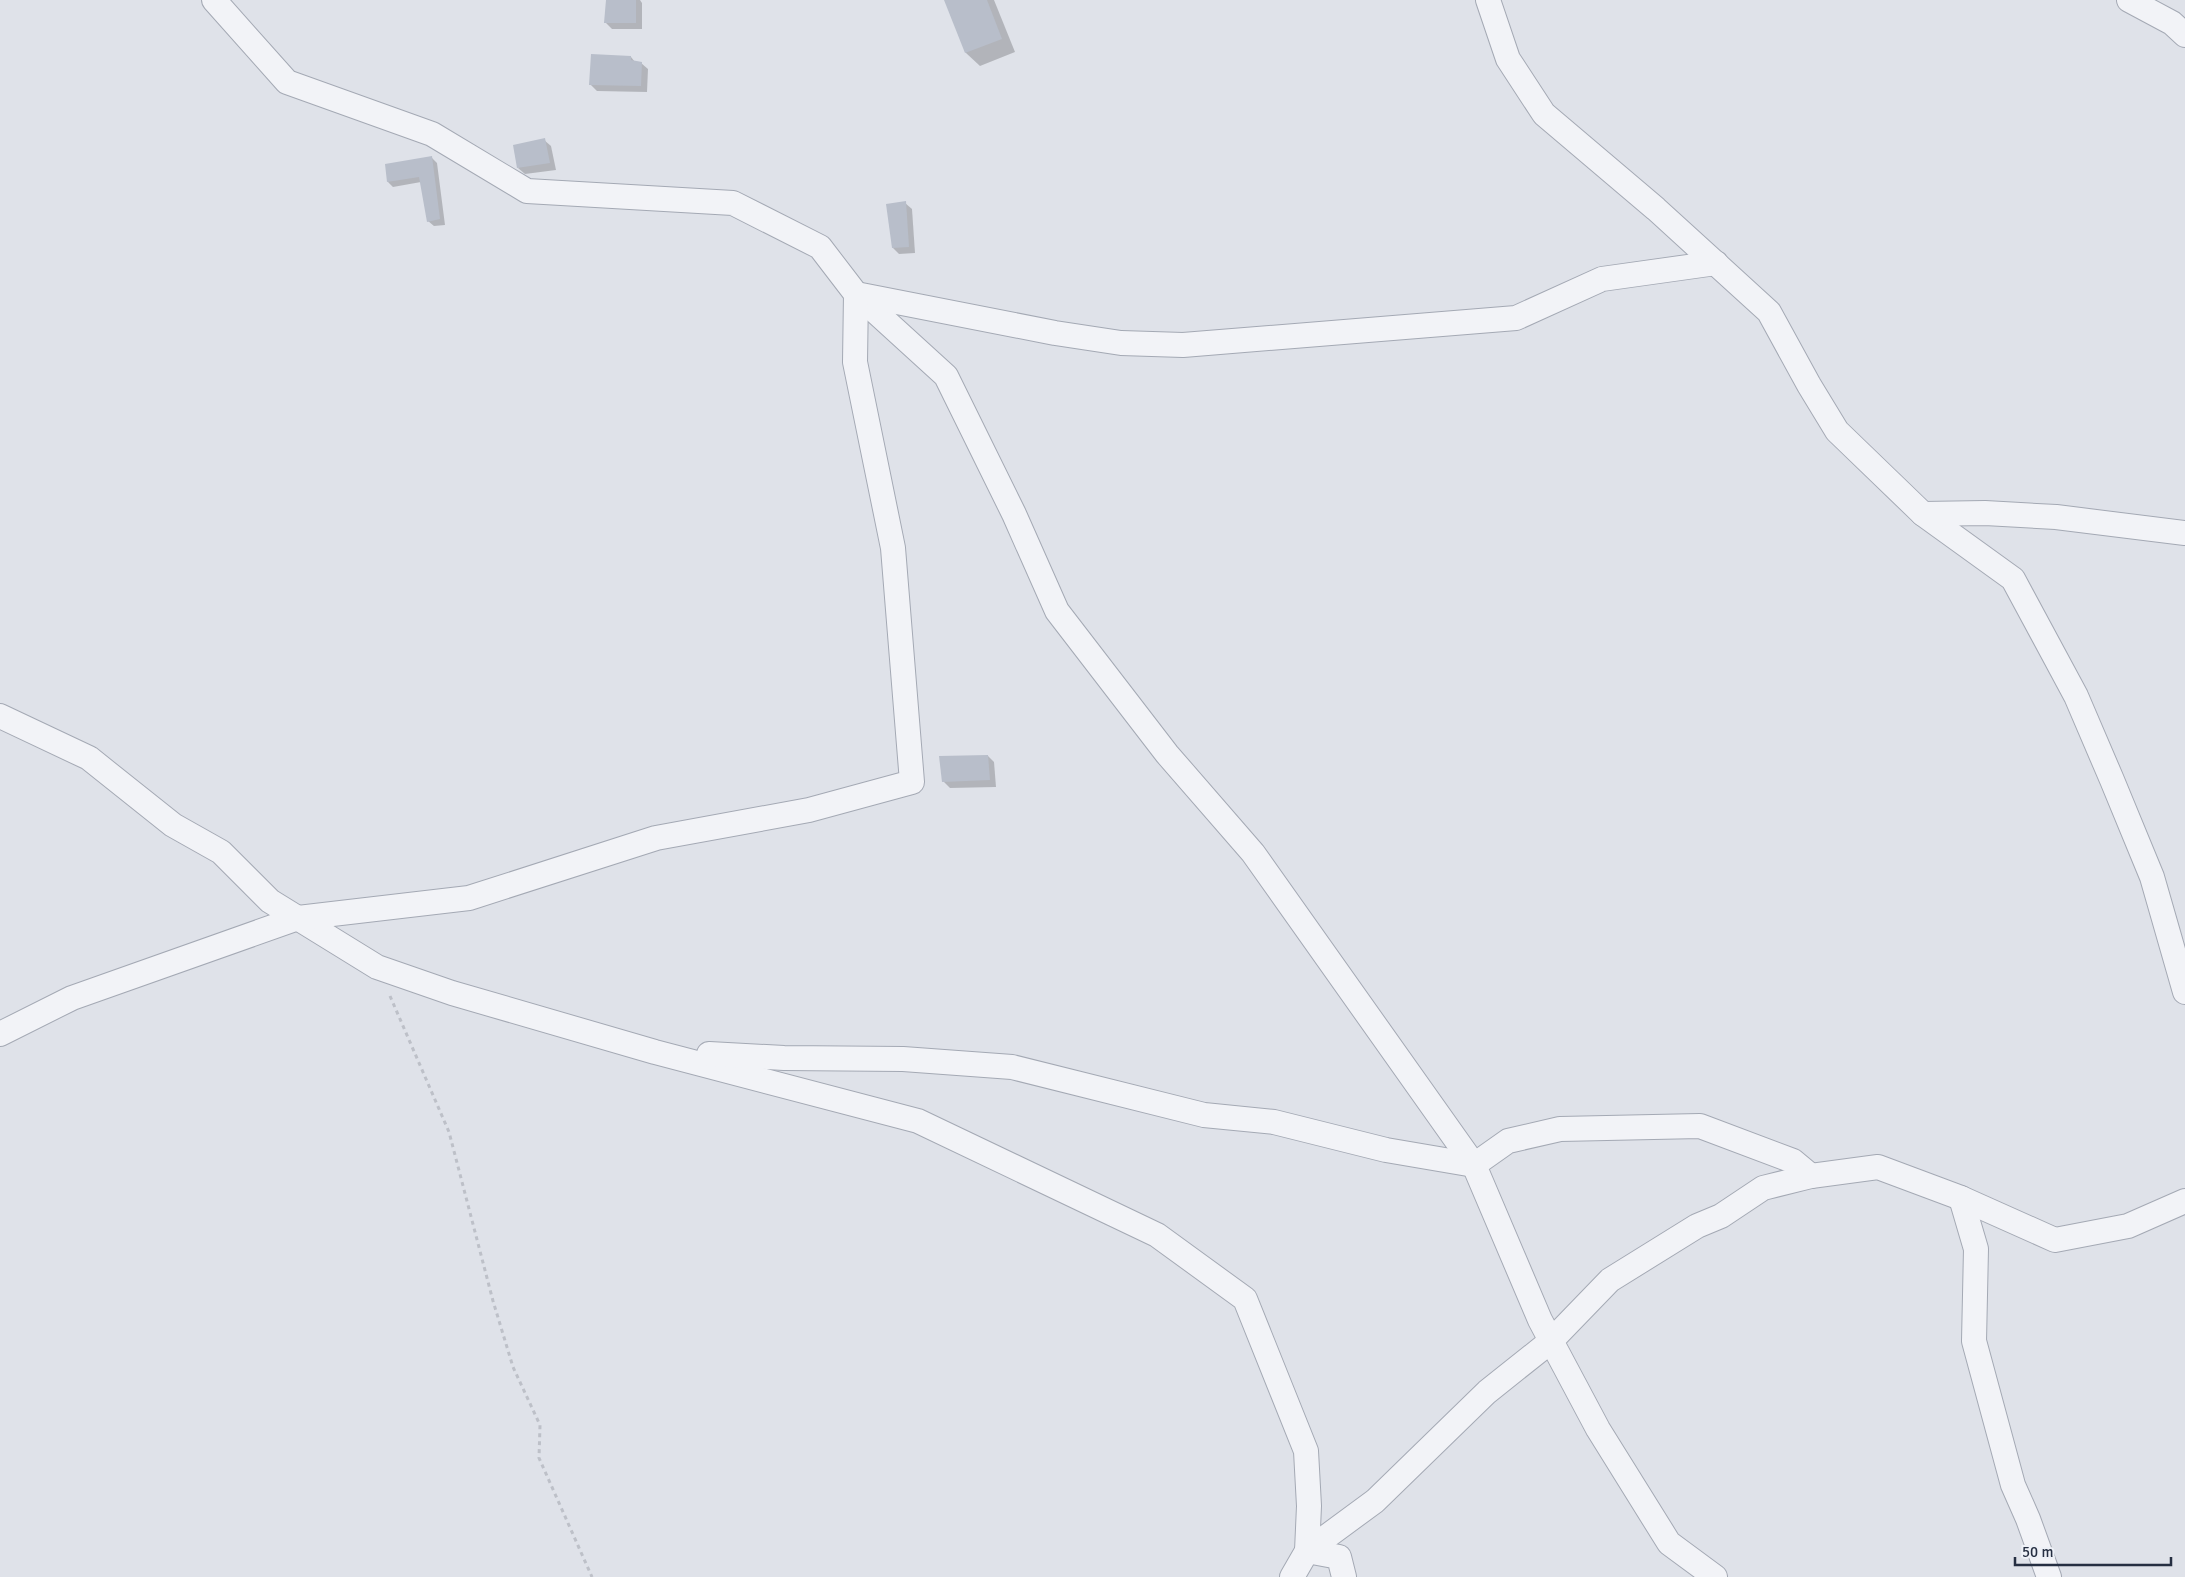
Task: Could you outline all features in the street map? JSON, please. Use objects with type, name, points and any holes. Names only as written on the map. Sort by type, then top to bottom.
[{"type":"street","points":[[214,0],[287,82],[432,134],[527,191],[733,203],[820,247],[856,294],[946,376],[1014,514],[1057,611],[1167,754],[1253,853],[1474,1164],[1540,1320],[1598,1430],[1669,1543],[1715,1577]]},
{"type":"street","points":[[1488,0],[1508,59],[1544,114],[1656,209],[1769,312],[1837,431],[1923,514],[2012,579],[2076,696],[2148,868],[2185,992]]},
{"type":"street","points":[[2129,0],[2172,23],[2185,35]]},
{"type":"street","points":[[856,294],[1121,344],[1183,345],[1516,318],[1602,279],[1716,263]]},
{"type":"street","points":[[0,1034],[72,998],[298,918],[469,898],[656,838],[808,810],[912,782],[893,548],[856,362],[856,294]]},
{"type":"street","points":[[1923,514],[1984,513],[2047,517],[2185,532]]},
{"type":"street","points":[[0,716],[89,758],[173,825],[221,852],[270,901],[377,967],[452,993],[655,1052],[918,1121],[1157,1235],[1245,1299],[1306,1451],[1309,1506],[1307,1551]]},
{"type":"street","points":[[655,1052],[784,1058],[903,1059],[1012,1067],[1204,1115],[1274,1122],[1386,1150],[1474,1164],[1508,1141],[1560,1129],[1700,1126],[1793,1162],[1811,1176]]},
{"type":"street","points":[[1292,1577],[1307,1551],[1375,1501],[1487,1392],[1551,1342],[1610,1280],[1697,1226],[1721,1216],[1763,1188],[1811,1176],[1878,1167],[1960,1198],[2055,1240],[2128,1226],[2185,1201]]},
{"type":"street","points":[[1960,1198],[1976,1249],[1974,1341],[2013,1485],[2028,1519],[2049,1577]]},
{"type":"street","points":[[1307,1551],[1339,1557],[1344,1577]]},
{"type":"path","points":[[377,967],[449,1132],[505,1339],[514,1367],[540,1425],[539,1458],[592,1577]]},
{"type":"building","points":[[606,0],[636,0],[636,23],[604,23]]},
{"type":"building","points":[[944,0],[987,0],[1002,39],[965,53]]},
{"type":"building","points":[[591,54],[631,56],[631,60],[642,62],[641,86],[589,85]]},
{"type":"building","points":[[545,138],[550,163],[517,168],[513,145]]},
{"type":"building","points":[[432,156],[440,219],[427,222],[419,177],[387,182],[385,164]]},
{"type":"building","points":[[906,201],[909,247],[892,248],[886,204]]},
{"type":"building","points":[[988,755],[990,780],[942,782],[939,756]]}]
